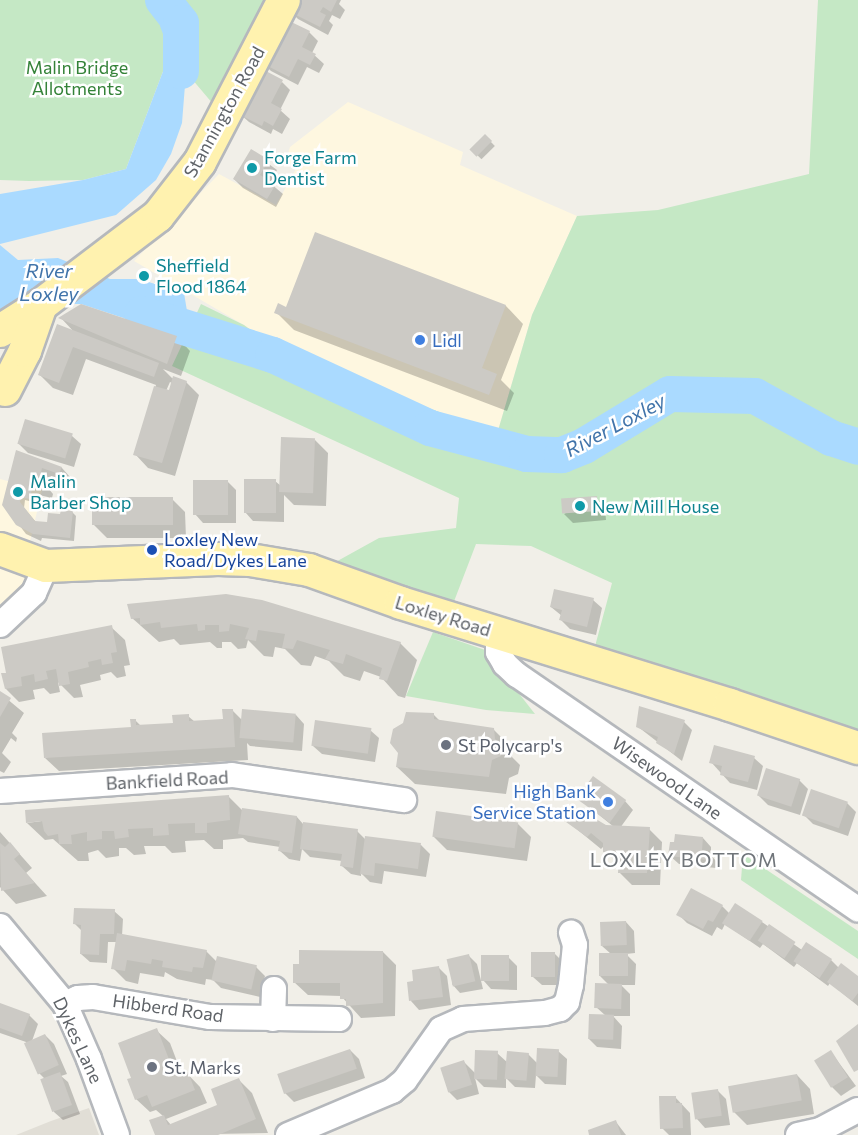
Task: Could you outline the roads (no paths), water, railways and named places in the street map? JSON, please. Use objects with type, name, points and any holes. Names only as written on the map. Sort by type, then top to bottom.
[{"type":"main road","name":"Stannington Road","points":[[0,331],[41,305],[158,216],[196,168],[284,0]]},
{"type":"main road","points":[[2,389],[25,351],[41,305]]},
{"type":"main road","name":"Loxley Road","points":[[16,551],[218,559],[281,564],[309,570],[400,603],[858,748]]},
{"type":"street","points":[[0,625],[34,593],[16,551]]},
{"type":"street","name":"Wisewood Lane","points":[[498,633],[498,652],[505,664],[516,675],[858,909]]},
{"type":"street","name":"Bankfield Road","points":[[0,791],[232,775],[404,800]]},
{"type":"street","name":"Dykes Lane","points":[[0,927],[9,952],[65,1004],[117,1135]]},
{"type":"street","points":[[288,1135],[392,1091],[405,1080],[441,1029],[463,1019],[545,1013],[560,1009],[567,1002],[571,985],[575,945],[571,933]]},
{"type":"street","points":[[273,1019],[274,989]]},
{"type":"street","name":"Hibberd Road","points":[[65,1004],[78,998],[93,997],[210,1017],[339,1019]]},
{"type":"street","points":[[798,1135],[820,1130],[858,1110]]},
{"type":"water","points":[[187,21],[187,60],[182,123],[171,154],[156,180],[116,215],[0,244],[0,194],[83,180],[126,169],[170,53],[160,26]]},
{"type":"water","name":"River Loxley","points":[[0,245],[18,260],[58,258],[110,279],[139,279],[184,293],[190,329],[169,333],[81,304],[12,304],[0,310]]},
{"type":"waterway","points":[[163,0],[181,23],[181,71]]},
{"type":"waterway","name":"River Loxley","points":[[142,314],[273,355],[430,428],[527,454],[562,455],[584,446],[670,394],[755,396],[831,438],[858,447]]},
{"type":"place","name":"Forge Farm Dentist","points":[[252,168]]},
{"type":"place","name":"Sheffield Flood 1864","points":[[144,276]]},
{"type":"place","name":"Lidl","points":[[420,340]]},
{"type":"place","name":"Malin Barber Shop","points":[[18,492]]},
{"type":"place","name":"New Mill House","points":[[580,506]]},
{"type":"place","name":"Loxley New Road/Dykes Lane","points":[[152,550]]},
{"type":"place","name":"St Polycarp's","points":[[446,745]]},
{"type":"place","name":"High Bank Service Station","points":[[608,802]]},
{"type":"place","name":"St. Marks","points":[[152,1067]]},
{"type":"district","name":"LOXLEY BOTTOM","points":[[684,859]]},
{"type":"park label","name":"Malin Bridge Allotments","points":[[77,78]]}]
